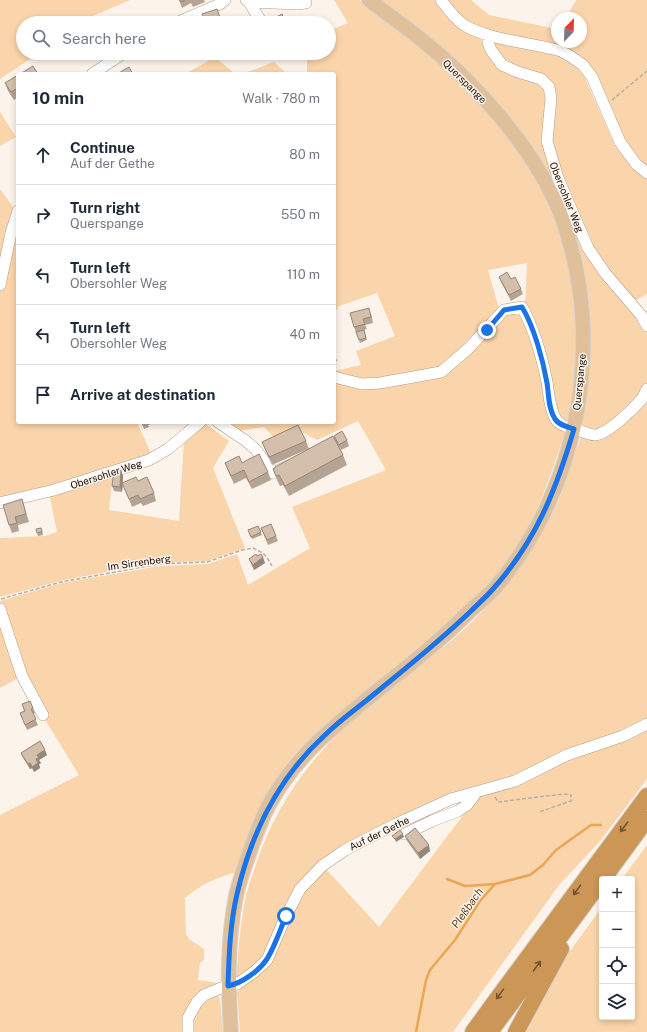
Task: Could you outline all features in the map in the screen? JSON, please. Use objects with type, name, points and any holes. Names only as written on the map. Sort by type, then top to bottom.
[{"type":"highway","points":[[474,1032],[509,982],[647,796]]},
{"type":"highway","points":[[605,876],[647,819]]},
{"type":"highway","points":[[490,1032],[599,884]]},
{"type":"highway","points":[[516,1032],[553,963],[599,886]]},
{"type":"main road","name":"Querspange","points":[[231,1032],[228,986],[231,930],[236,895],[259,826],[274,796],[294,768],[325,734],[445,636],[493,590],[531,538],[550,499],[563,466],[574,429],[582,376],[583,328],[575,266],[563,219],[541,174],[512,132],[471,84],[424,42],[369,0]]},
{"type":"street","points":[[192,16],[220,4],[225,0]]},
{"type":"street","points":[[440,0],[462,24],[488,35],[552,49],[570,56],[583,66],[592,78],[620,142],[636,164],[647,173]]},
{"type":"street","points":[[247,1],[306,3]]},
{"type":"street","points":[[247,1],[257,16]]},
{"type":"street","name":"Obersohler Weg","points":[[488,35],[488,43],[491,50],[502,65],[541,79],[549,87],[552,98],[547,141],[558,178],[588,248],[605,273],[641,315],[647,326]]},
{"type":"street","points":[[95,72],[113,60]]},
{"type":"street","points":[[0,285],[16,218]]},
{"type":"street","points":[[336,378],[362,384],[380,383],[442,372],[468,349],[504,310],[522,307],[531,324],[547,382],[549,404],[555,419],[560,424],[594,435],[605,431],[641,399],[647,389]]},
{"type":"street","name":"Obersohler Weg","points":[[0,503],[54,490],[149,460],[168,449],[198,424]]},
{"type":"street","points":[[221,424],[246,441],[256,450],[274,473],[294,462]]},
{"type":"street","points":[[0,609],[22,676],[43,715]]},
{"type":"street","name":"Auf der Gethe","points":[[188,1032],[188,1018],[197,1002],[204,995],[237,984],[254,972],[267,960],[286,916],[300,889],[322,866],[345,850],[396,824],[451,799],[515,782],[567,755],[623,736],[647,724]]},
{"type":"street","points":[[404,834],[458,811],[467,805],[477,792]]},
{"type":"path","points":[[604,107],[647,71]]},
{"type":"path","name":"Im Sirrenberg","points":[[0,600],[61,582],[159,564],[207,562],[252,548],[263,553],[272,566]]},
{"type":"path","points":[[491,788],[498,802],[563,794],[571,795],[571,801],[539,812]]},
{"type":"shaded area","points":[[0,0],[130,0],[93,16],[16,16],[16,60],[28,60],[0,79]]},
{"type":"shaded area","points":[[334,0],[359,0],[420,44],[467,85],[520,149],[536,173],[557,223],[570,265],[579,317],[579,347],[568,423],[561,421],[557,417],[551,403],[549,382],[538,341],[533,325],[525,308],[527,263],[488,270],[500,312],[522,308],[534,341],[545,383],[547,405],[553,422],[566,429],[553,468],[538,506],[520,542],[496,576],[466,607],[441,629],[301,747],[283,769],[266,797],[247,841],[236,872],[209,882],[185,898],[186,934],[189,939],[204,949],[204,960],[200,963],[198,980],[218,983],[201,992],[187,1011],[186,1032],[0,1032],[0,815],[79,775],[44,718],[45,716],[23,676],[0,601],[62,583],[160,566],[208,564],[237,554],[248,585],[310,548],[292,507],[386,470],[358,421],[317,440],[296,429],[276,440],[264,427],[238,431],[226,424],[336,424],[336,371],[361,365],[356,351],[395,336],[377,293],[339,306],[336,311],[336,72],[307,72],[307,60],[336,60],[336,28],[348,23]]},
{"type":"shaded area","points":[[381,0],[435,0],[444,11],[477,35],[503,67],[538,81],[546,88],[545,142],[572,217],[647,331],[647,385],[622,414],[594,433],[581,430],[589,371],[589,315],[546,172]]},
{"type":"shaded area","points":[[445,0],[471,0],[489,15],[551,28],[551,48],[587,48],[587,12],[569,12],[576,0],[647,0],[647,167],[639,161],[623,140],[583,59],[481,28],[463,20]]},
{"type":"shaded area","points":[[486,37],[561,55],[576,67],[584,76],[615,146],[632,167],[647,179],[647,294],[633,302],[590,247],[552,157],[551,86],[505,63]]},
{"type":"shaded area","points":[[210,60],[219,60],[233,72],[189,72]]},
{"type":"shaded area","points":[[274,62],[285,72],[247,72]]},
{"type":"shaded area","points":[[0,112],[16,137],[0,146]]},
{"type":"shaded area","points":[[0,189],[14,208],[16,208],[16,424],[138,424],[152,456],[0,502]]},
{"type":"shaded area","points":[[642,401],[647,404],[647,720],[514,780],[396,822],[300,887],[265,958],[236,979],[243,914],[251,879],[264,843],[276,818],[289,794],[304,772],[321,751],[360,713],[446,645],[487,606],[524,561],[549,519],[560,497],[582,434],[593,438]]},
{"type":"shaded area","points":[[201,424],[206,424],[229,441],[213,468],[245,548],[206,561],[157,563],[130,567],[60,581],[0,597],[0,538],[45,536],[57,532],[49,493],[113,474],[109,510],[179,521],[184,439]]},
{"type":"shaded area","points":[[0,615],[22,676],[0,688]]},
{"type":"shaded area","points":[[647,727],[647,779],[601,840],[559,885],[453,1032],[240,1032],[237,992],[290,917],[304,891],[325,868],[379,927],[479,794]]},
{"type":"shaded area","points":[[647,845],[647,1032],[523,1032],[552,976],[599,911],[599,1020],[635,1020],[635,876],[624,876]]},
{"type":"shaded area","points":[[215,994],[220,999],[223,1032],[191,1032],[192,1018],[196,1009],[199,1005]]},
{"type":"building","points":[[217,9],[220,16],[203,16],[202,14]]},
{"type":"building","points":[[33,66],[37,72],[23,72]]},
{"type":"building","points":[[129,67],[132,72],[120,72]]},
{"type":"building","points":[[16,76],[16,89],[11,92],[5,83]]},
{"type":"building","points":[[507,272],[511,279],[515,277],[521,289],[509,295],[499,277]]},
{"type":"building","points":[[369,308],[371,317],[363,319],[365,324],[354,327],[350,313]]},
{"type":"building","points":[[364,330],[366,338],[359,340],[356,332]]},
{"type":"building","points":[[298,425],[306,441],[269,457],[262,442]]},
{"type":"building","points":[[342,431],[347,440],[339,445],[334,436]]},
{"type":"building","points":[[333,436],[343,455],[285,486],[279,475],[276,476],[273,469],[275,467]]},
{"type":"building","points":[[259,454],[268,472],[249,482],[244,470],[231,476],[225,463],[239,456],[242,463]]},
{"type":"building","points":[[114,470],[121,470],[120,487],[112,486]]},
{"type":"building","points":[[136,477],[138,481],[147,477],[154,493],[140,499],[138,495],[129,499],[122,483]]},
{"type":"building","points":[[22,499],[26,514],[15,517],[17,523],[9,525],[3,505]]},
{"type":"building","points":[[271,524],[276,536],[267,540],[261,528]]},
{"type":"building","points":[[258,526],[261,532],[251,537],[248,530]]},
{"type":"building","points":[[41,528],[42,532],[37,533],[36,529]]},
{"type":"building","points":[[256,554],[257,556],[261,554],[263,557],[253,565],[249,559]]},
{"type":"building","points":[[30,701],[33,708],[31,709],[36,719],[25,725],[20,713],[25,711],[22,704]]},
{"type":"building","points":[[40,741],[45,750],[37,755],[39,758],[36,759],[38,763],[32,767],[30,763],[28,764],[21,753]]},
{"type":"building","points":[[415,828],[429,845],[418,853],[405,836]]},
{"type":"building","points":[[400,830],[403,834],[395,839],[392,836]]},
{"type":"waterway","name":"Pleßbach","points":[[416,1032],[426,980],[430,970],[455,940],[480,901],[495,884],[530,875],[543,865],[556,850],[591,825],[601,825]]},
{"type":"waterway","points":[[447,879],[465,886],[495,884]]},
{"type":"route","points":[[286,916],[267,960],[254,972],[237,984],[228,986],[231,930],[236,895],[259,826],[274,796],[294,768],[330,729],[445,636],[493,590],[531,538],[542,517],[563,466],[574,429],[567,428],[555,419],[549,404],[547,382],[531,324],[527,315],[522,307],[504,310],[487,330]]}]
